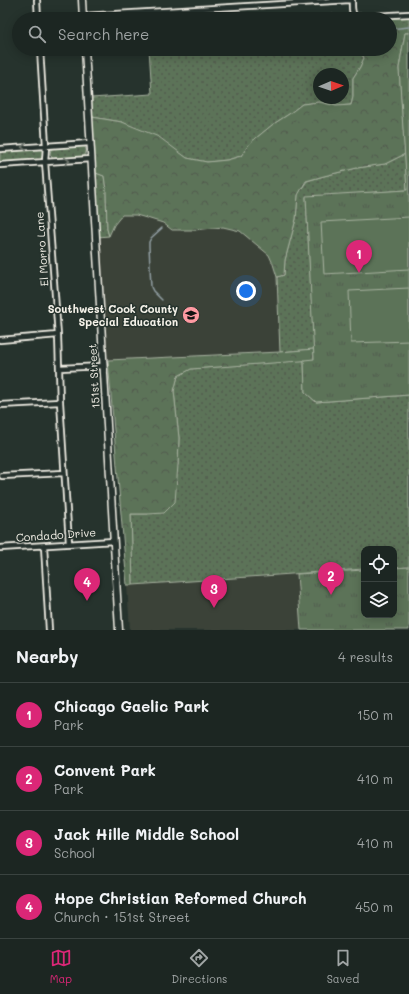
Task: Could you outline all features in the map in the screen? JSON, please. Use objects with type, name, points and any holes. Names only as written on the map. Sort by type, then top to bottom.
[{"type":"street","points":[[37,0],[38,12]]},
{"type":"street","points":[[82,0],[83,12]]},
{"type":"street","points":[[172,12],[351,0],[353,12]]},
{"type":"street","points":[[397,15],[409,14]]},
{"type":"street","name":"El Morro Lane","points":[[40,56],[46,146],[45,162],[58,335],[60,402],[69,543]]},
{"type":"street","name":"151st Street","points":[[85,56],[119,630]]},
{"type":"street","points":[[0,149],[90,143]]},
{"type":"street","points":[[0,166],[92,159]]},
{"type":"street","points":[[0,340],[58,335]]},
{"type":"street","points":[[60,368],[104,366]]},
{"type":"street","points":[[0,405],[60,402]]},
{"type":"street","points":[[2,476],[64,473]]},
{"type":"street","name":"Condado Drive","points":[[0,548],[114,541]]},
{"type":"street","points":[[44,546],[48,630]]},
{"type":"shaded area","name":"Southwest Cook County Special Education","points":[[122,215],[136,215],[150,219],[163,223],[172,230],[194,230],[223,227],[240,231],[269,255],[277,277],[280,352],[108,360],[98,237],[109,236],[114,225]]},
{"type":"shaded area","points":[[297,574],[301,630],[130,630],[127,585]]},
{"type":"green space","points":[[409,14],[409,33],[405,33],[399,68],[405,154],[385,164],[357,168],[306,181],[298,195],[296,219],[285,260],[284,275],[277,277],[269,255],[240,231],[223,227],[194,230],[172,230],[163,223],[150,219],[136,215],[122,215],[114,225],[109,236],[107,229],[106,190],[104,176],[96,173],[92,117],[122,122],[159,137],[187,158],[207,162],[227,160],[241,156],[250,143],[272,125],[302,104],[313,103],[313,104],[328,104],[336,106],[351,105],[353,97],[353,78],[360,67],[364,58],[363,56],[397,56],[397,15]]},
{"type":"green space","points":[[405,33],[409,33],[409,395],[316,402],[305,392],[304,360],[314,359],[306,196],[407,190],[399,68]]},
{"type":"green space","points":[[149,56],[363,56],[364,58],[353,78],[353,97],[351,105],[336,106],[328,104],[349,104],[349,68],[313,68],[313,103],[302,104],[272,125],[250,143],[241,156],[227,160],[207,162],[187,158],[174,149],[122,122],[92,117],[91,98],[152,94]]},
{"type":"green space","points":[[82,145],[86,150],[83,157],[55,159],[52,158],[50,154],[51,149],[54,147]]},
{"type":"green space","points":[[39,148],[43,151],[43,157],[40,160],[0,163],[0,151]]},
{"type":"green space","points":[[405,154],[407,190],[306,197],[314,349],[280,352],[277,277],[284,275],[285,260],[296,219],[298,194],[307,181],[357,168],[385,164]]},
{"type":"green space","points":[[96,173],[104,176],[106,190],[107,229],[109,236],[98,237]]},
{"type":"green space","points":[[409,217],[409,269],[324,274],[321,222]]},
{"type":"green space","points":[[409,288],[409,341],[351,343],[349,291]]},
{"type":"green space","points":[[314,349],[314,360],[191,369],[178,376],[174,391],[179,438],[175,502],[164,513],[131,514],[133,585],[127,585],[108,360]]},
{"type":"green space","points":[[304,360],[305,392],[316,402],[409,395],[409,567],[397,568],[397,546],[361,546],[361,569],[133,585],[131,514],[148,514],[178,465],[179,438],[174,391],[178,376],[191,369]]},
{"type":"green space","points":[[409,567],[409,630],[301,630],[297,574],[361,570],[361,618],[397,618],[397,568]]},
{"type":"waterway","points":[[397,28],[409,27]]},
{"type":"waterway","points":[[162,228],[151,238],[149,246],[151,287],[162,300]]},
{"type":"place","name":"Chicago Gaelic Park","points":[[359,273]]},
{"type":"place","name":"Southwest Cook County Special Education","points":[[191,315]]},
{"type":"place","name":"Convent Park","points":[[331,595]]},
{"type":"place","name":"Hope Christian Reformed Church","points":[[87,601]]},
{"type":"place","name":"Jack Hille Middle School","points":[[214,608]]}]
